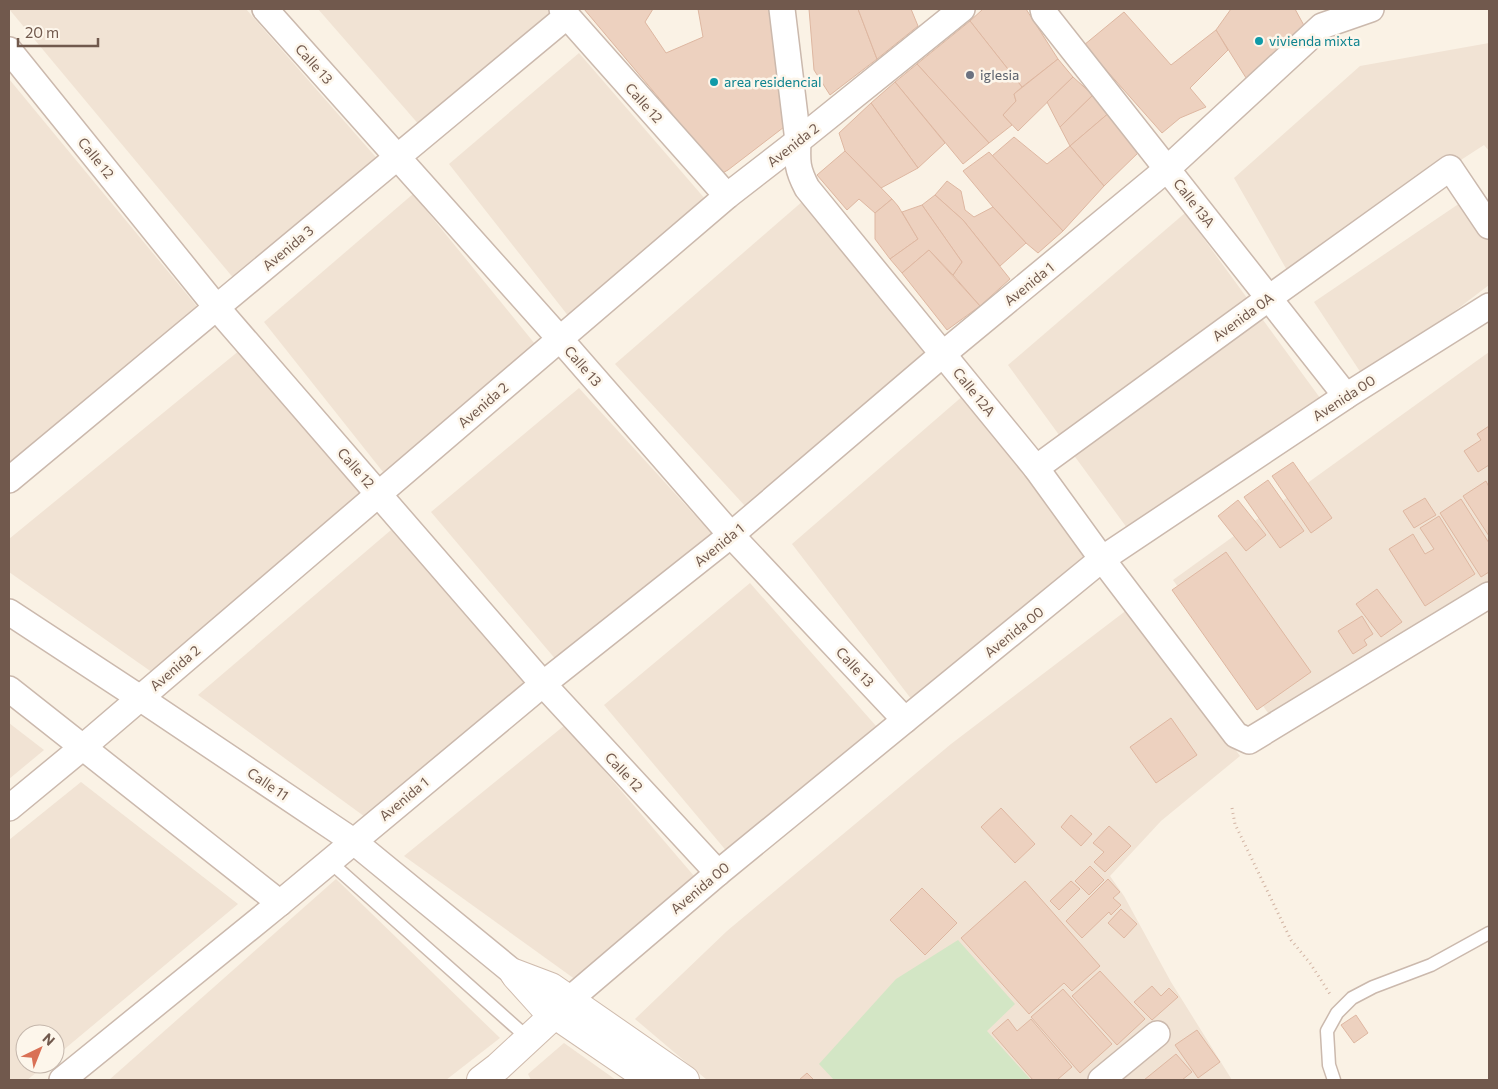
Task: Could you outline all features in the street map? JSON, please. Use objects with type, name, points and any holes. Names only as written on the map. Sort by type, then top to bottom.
[{"type":"main road","points":[[514,973],[551,987],[562,1008],[651,1080]]},
{"type":"main road","points":[[495,1076],[529,1039],[562,1008]]},
{"type":"main road","points":[[562,1008],[685,1080]]},
{"type":"street","name":"Calle 13","points":[[265,9],[560,339],[732,535],[906,720]]},
{"type":"street","name":"Calle 12A","points":[[782,9],[798,141],[797,159],[799,173],[807,188],[1036,468],[1102,559],[1236,735],[1249,741],[1489,595]]},
{"type":"street","name":"Avenida 2","points":[[9,808],[83,747],[727,196],[962,9]]},
{"type":"street","name":"Calle 13A","points":[[1044,9],[1044,13],[1346,396]]},
{"type":"street","name":"Avenida 1","points":[[62,1080],[280,903],[543,684],[732,535],[943,354],[1168,169],[1317,17],[1371,9]]},
{"type":"street","name":"Avenida 3","points":[[9,480],[397,157],[564,13]]},
{"type":"street","name":"Calle 12","points":[[564,13],[727,196]]},
{"type":"street","name":"Calle 12","points":[[9,50],[217,308],[543,684],[718,873]]},
{"type":"street","name":"Avenida 0A","points":[[1036,468],[1450,168],[1489,226]]},
{"type":"street","name":"Avenida 00","points":[[562,1008],[718,873],[1102,559],[1346,396],[1489,306]]},
{"type":"street","name":"Calle 11","points":[[9,612],[353,841],[514,973]]},
{"type":"street","points":[[9,689],[280,903]]},
{"type":"street","points":[[1101,1080],[1156,1034]]},
{"type":"lane","points":[[329,862],[529,1039]]},
{"type":"lane","points":[[1334,1080],[1329,1065],[1327,1031],[1341,1010],[1352,998],[1373,987],[1431,965],[1489,932]]},
{"type":"path","points":[[1232,808],[1234,824],[1291,940],[1310,962],[1341,1010]]},
{"type":"shaded area","points":[[9,9],[246,9],[381,163],[240,286]]},
{"type":"shaded area","points":[[318,9],[557,9],[421,127]]},
{"type":"shaded area","points":[[1489,43],[1489,151],[1484,145],[1288,272],[1234,178],[1360,66]]},
{"type":"shaded area","points":[[579,53],[706,200],[573,322],[449,164]]},
{"type":"shaded area","points":[[9,79],[204,315],[9,468]]},
{"type":"shaded area","points":[[413,194],[535,344],[387,477],[264,322]]},
{"type":"shaded area","points":[[811,194],[941,359],[756,518],[615,364]]},
{"type":"shaded area","points":[[1463,201],[1489,237],[1489,285],[1365,379],[1314,302]]},
{"type":"shaded area","points":[[1185,213],[1323,402],[1138,543],[1008,365]]},
{"type":"shaded area","points":[[240,350],[372,504],[166,682],[9,572],[9,539]]},
{"type":"shaded area","points":[[1489,352],[1489,593],[1276,724],[1173,580]]},
{"type":"shaded area","points":[[579,388],[721,544],[568,674],[431,512]]},
{"type":"shaded area","points":[[972,388],[1104,570],[922,713],[792,544]]},
{"type":"shaded area","points":[[391,530],[537,698],[383,830],[198,695]]},
{"type":"shaded area","points":[[750,583],[891,743],[739,866],[604,705]]},
{"type":"shaded area","points":[[1132,606],[1240,756],[1161,821],[1110,876],[1124,896],[1171,982],[1232,1080],[707,1080],[635,1019],[727,931],[951,744]]},
{"type":"shaded area","points":[[9,723],[44,750],[9,779]]},
{"type":"shaded area","points":[[565,725],[706,890],[590,990],[404,856]]},
{"type":"shaded area","points":[[81,782],[238,904],[65,1049],[65,1024],[15,1024],[15,1074],[34,1074],[27,1080],[9,1080],[9,840]]},
{"type":"shaded area","points":[[336,879],[500,1038],[446,1080],[109,1080]]},
{"type":"shaded area","points":[[564,1043],[616,1080],[531,1080],[528,1074]]},
{"type":"green space","points":[[958,940],[1015,1004],[987,1031],[1031,1080],[834,1080],[819,1064],[896,979]]},
{"type":"building","name":"area residencial","points":[[584,9],[653,9],[645,22],[666,53],[703,37],[698,9],[772,9],[788,124],[719,175],[669,110]]},
{"type":"building","points":[[809,9],[858,9],[877,59],[830,95],[814,70]]},
{"type":"building","points":[[858,9],[911,9],[918,26],[877,59]]},
{"type":"building","points":[[983,9],[1026,9],[1058,59],[1022,87],[970,21]]},
{"type":"building","name":"vivienda mixta","points":[[1231,9],[1295,9],[1307,31],[1248,81],[1216,30]]},
{"type":"building","points":[[1124,12],[1171,65],[1216,30],[1228,50],[1190,88],[1206,107],[1180,118],[1162,133],[1084,45]]},
{"type":"building","name":"iglesia","points":[[970,21],[1022,87],[1014,94],[1016,101],[1003,115],[1012,125],[989,143],[917,64]]},
{"type":"building","points":[[1058,59],[1073,77],[1018,131],[1003,115],[1016,101],[1014,94]]},
{"type":"building","points":[[917,64],[989,143],[963,164],[895,82]]},
{"type":"building","points":[[1073,77],[1093,95],[1060,127],[1047,102]]},
{"type":"building","points":[[895,82],[945,143],[918,168],[871,103]]},
{"type":"building","points":[[1093,95],[1110,112],[1070,146],[1060,127]]},
{"type":"building","points":[[871,103],[918,168],[881,188],[845,151],[839,133]]},
{"type":"building","points":[[1110,112],[1141,150],[1104,186],[1070,146]]},
{"type":"building","points":[[1014,137],[1047,164],[1070,146],[1104,186],[1063,231],[992,156]]},
{"type":"building","points":[[845,151],[892,199],[875,213],[859,199],[847,210],[817,175]]},
{"type":"building","points":[[989,152],[1063,231],[1038,253],[1026,243],[993,207],[963,171]]},
{"type":"building","points":[[947,181],[961,191],[965,210],[974,217],[993,207],[1026,243],[1000,266],[963,220],[935,195]]},
{"type":"building","points":[[935,195],[963,220],[1010,279],[980,306],[953,275],[962,262],[922,205]]},
{"type":"building","points":[[892,199],[918,239],[890,259],[875,239],[875,213]]},
{"type":"building","points":[[922,205],[962,262],[953,275],[929,250],[902,273],[890,259],[918,239],[902,212]]},
{"type":"building","points":[[929,250],[980,306],[947,330],[902,273]]},
{"type":"building","points":[[1489,426],[1489,465],[1478,472],[1464,451],[1481,440],[1477,434]]},
{"type":"building","points":[[1293,462],[1332,518],[1311,533],[1272,476]]},
{"type":"building","points":[[1268,480],[1304,531],[1280,548],[1244,497]]},
{"type":"building","points":[[1486,481],[1489,487],[1489,536],[1463,496]]},
{"type":"building","points":[[1425,498],[1436,515],[1414,528],[1403,511]]},
{"type":"building","points":[[1461,499],[1489,543],[1489,572],[1481,577],[1440,513]]},
{"type":"building","points":[[1238,500],[1266,535],[1246,551],[1218,516]]},
{"type":"building","points":[[1439,516],[1475,574],[1425,606],[1389,549],[1413,534],[1425,554],[1434,549],[1420,528]]},
{"type":"building","points":[[1226,552],[1311,672],[1257,710],[1172,590]]},
{"type":"building","points":[[1377,589],[1402,622],[1381,637],[1356,604]]},
{"type":"building","points":[[1362,616],[1373,634],[1364,640],[1367,645],[1353,654],[1338,631]]},
{"type":"building","points":[[1171,718],[1197,755],[1156,783],[1130,747]]},
{"type":"building","points":[[1001,808],[1035,844],[1015,863],[981,827]]},
{"type":"building","points":[[1071,815],[1092,834],[1081,846],[1061,827]]},
{"type":"building","points":[[1109,826],[1131,846],[1105,872],[1094,862],[1104,852],[1093,843]]},
{"type":"building","points":[[1090,866],[1104,880],[1089,895],[1075,881]]},
{"type":"building","points":[[1108,879],[1120,892],[1113,898],[1121,905],[1111,915],[1109,912],[1082,938],[1066,921]]},
{"type":"building","points":[[1025,881],[1100,966],[1072,991],[1064,983],[1029,1014],[961,938]]},
{"type":"building","points":[[1071,881],[1080,889],[1059,910],[1050,901]]},
{"type":"building","points":[[922,888],[957,923],[925,955],[890,920]]},
{"type":"building","points":[[1121,909],[1137,924],[1124,938],[1108,923]]},
{"type":"building","points":[[1100,971],[1145,1019],[1117,1045],[1072,996]]},
{"type":"building","points":[[1152,986],[1161,996],[1169,988],[1178,997],[1152,1020],[1134,1002]]},
{"type":"building","points":[[1063,989],[1112,1044],[1080,1073],[1031,1017]]},
{"type":"building","points":[[1356,1015],[1368,1033],[1354,1043],[1341,1025]]},
{"type":"building","points":[[1008,1019],[1017,1031],[1031,1019],[1072,1067],[1057,1080],[1033,1080],[992,1033]]},
{"type":"building","points":[[1197,1030],[1220,1062],[1198,1078],[1175,1045]]},
{"type":"building","points":[[1176,1054],[1192,1072],[1182,1080],[1144,1080]]},
{"type":"building","points":[[807,1073],[814,1080],[799,1080]]},
{"type":"place","name":"vivienda mixta","points":[[1259,41]]},
{"type":"place","name":"iglesia","points":[[970,75]]},
{"type":"place","name":"area residencial","points":[[714,82]]}]
